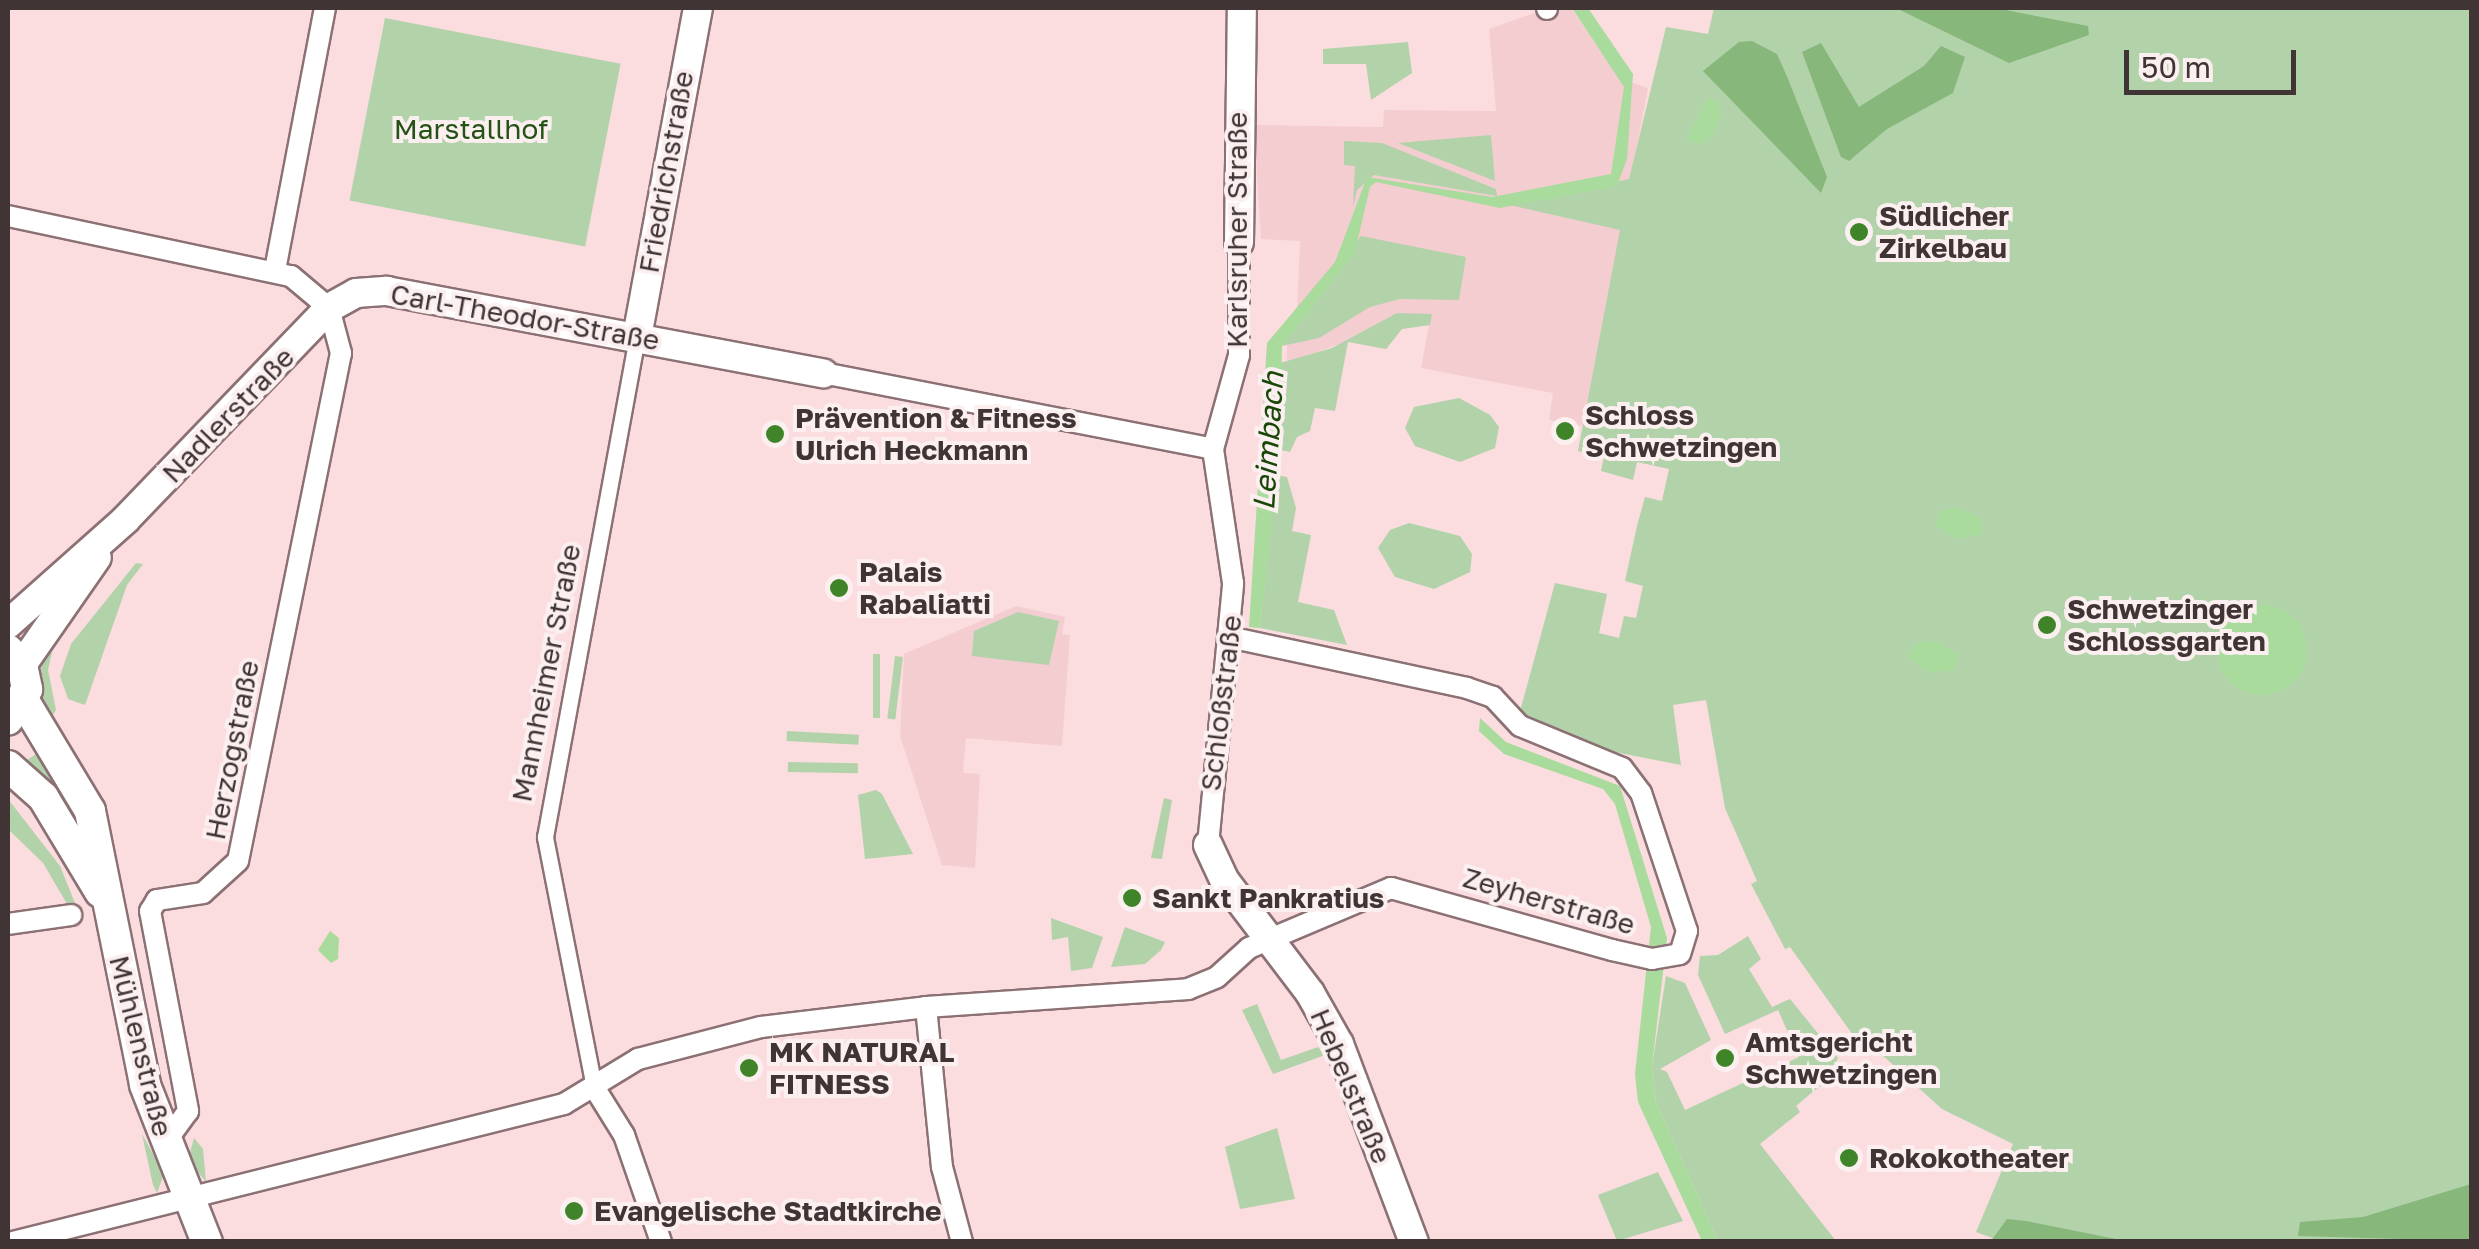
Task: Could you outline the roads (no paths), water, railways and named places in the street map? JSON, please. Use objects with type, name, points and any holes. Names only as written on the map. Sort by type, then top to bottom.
[{"type":"main road","points":[[15,657],[16,711]]},
{"type":"main road","name":"Mühlenstraße","points":[[16,711],[90,811],[145,1085],[207,1242]]},
{"type":"main road","name":"Mühlenstraße","points":[[8,766],[63,824],[106,903]]},
{"type":"street","points":[[275,270],[325,8]]},
{"type":"street","name":"Friedrichstraße","points":[[636,337],[698,8]]},
{"type":"street","name":"Karlsruher Straße","points":[[1213,449],[1239,355],[1242,8]]},
{"type":"street","points":[[8,216],[275,270],[329,308]]},
{"type":"street","name":"Carl-Theodor-Straße","points":[[329,308],[378,290],[823,373]]},
{"type":"street","name":"Nadlerstraße","points":[[8,624],[125,520],[329,308]]},
{"type":"street","name":"Herzogstraße","points":[[165,1143],[188,1111],[150,910],[157,900],[203,893],[238,861],[342,368],[329,308]]},
{"type":"street","name":"Mannheimer Straße","points":[[636,337],[545,837],[594,1086],[624,1135],[660,1242]]},
{"type":"street","points":[[823,373],[1213,449]]},
{"type":"street","name":"Schloßstraße","points":[[1213,449],[1233,550],[1230,637],[1208,845],[1224,881],[1272,940]]},
{"type":"street","name":"Nadlerstraße","points":[[15,657],[125,520]]},
{"type":"street","name":"Zeyherstraße","points":[[13,1242],[564,1104],[638,1059],[761,1027],[926,1007],[1188,989],[1272,940],[1377,892],[1404,888],[1659,959],[1680,954],[1687,931],[1641,793],[1622,768],[1520,726],[1492,698],[1467,688],[1230,637]]},
{"type":"street","points":[[8,924],[70,915]]},
{"type":"street","name":"Hebelstraße","points":[[1272,940],[1340,1044],[1414,1242]]},
{"type":"street","points":[[926,1007],[942,1167],[962,1242]]},
{"type":"water","name":"Leimbach","points":[[1572,8],[1588,8],[1633,74],[1627,159],[1617,186],[1500,208],[1376,182],[1370,187],[1355,252],[1282,346],[1280,450],[1260,628],[1249,627],[1267,343],[1335,262],[1367,177],[1492,197],[1611,174],[1624,87]]},
{"type":"water","points":[[1709,97],[1720,106],[1721,119],[1709,140],[1698,144],[1686,139]]},
{"type":"water","points":[[1960,508],[1981,519],[1982,534],[1957,539],[1935,525],[1941,510]]},
{"type":"water","points":[[2262,605],[2279,608],[2294,618],[2304,633],[2304,667],[2294,682],[2279,692],[2262,695],[2245,692],[2230,682],[2220,667],[2217,650],[2220,633],[2230,618],[2245,608]]},
{"type":"water","points":[[1937,641],[1959,656],[1954,670],[1930,673],[1908,656],[1916,643]]},
{"type":"water","points":[[1480,718],[1506,742],[1620,786],[1667,938],[1652,1066],[1656,1102],[1718,1241],[1702,1241],[1638,1102],[1635,1074],[1651,927],[1615,804],[1603,789],[1504,754],[1479,731]]},
{"type":"water","points":[[330,931],[339,938],[338,959],[331,963],[318,950]]},
{"type":"place","name":"Südlicher Zirkelbau","points":[[1859,232]]},
{"type":"place","name":"Schloss Schwetzingen","points":[[1565,431]]},
{"type":"place","name":"Prävention & Fitness Ulrich Heckmann","points":[[775,434]]},
{"type":"place","name":"Palais Rabaliatti","points":[[839,588]]},
{"type":"place","name":"Schwetzinger Schlossgarten","points":[[2047,625]]},
{"type":"place","name":"Sankt Pankratius","points":[[1132,898]]},
{"type":"place","name":"Amtsgericht Schwetzingen","points":[[1725,1058]]},
{"type":"place","name":"MK NATURAL FITNESS","points":[[749,1068]]},
{"type":"place","name":"Rokokotheater","points":[[1849,1158]]},
{"type":"place","name":"Evangelische Stadtkirche","points":[[574,1211]]},
{"type":"park label","name":"Marstallhof","points":[[471,129]]}]
